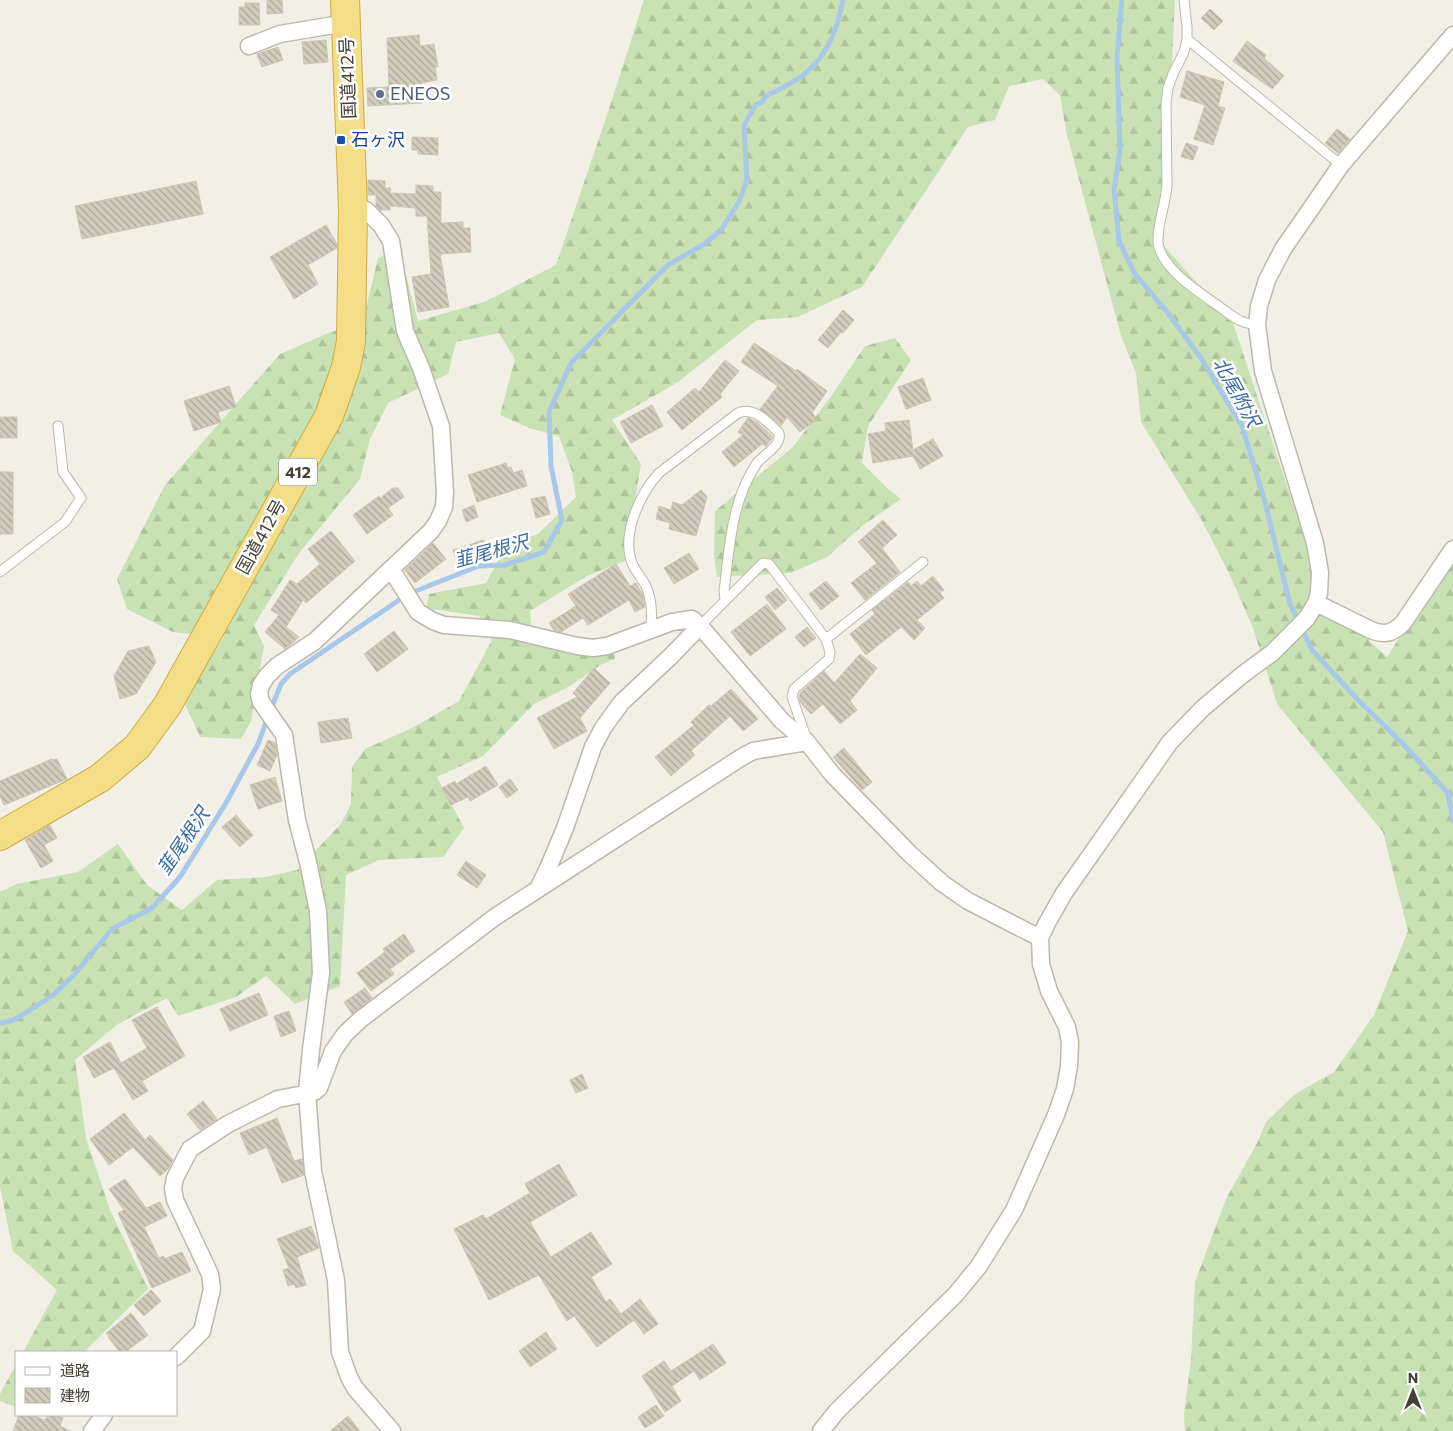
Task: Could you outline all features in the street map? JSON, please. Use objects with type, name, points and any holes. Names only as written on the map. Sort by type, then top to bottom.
[{"type":"highway","name":"国道412号","points":[[0,836],[100,778],[138,746],[167,706],[329,416],[346,367],[351,341],[353,209],[346,12]]},
{"type":"street","points":[[249,46],[346,12]]},
{"type":"street","points":[[822,1431],[837,1411],[956,1294],[979,1266],[1014,1210],[1056,1115],[1065,1089],[1069,1066],[1070,1042],[1067,1027],[1049,992],[1040,957],[1040,938],[1064,893],[1170,742],[1203,708],[1272,653],[1306,618],[1316,603],[1319,594],[1320,572],[1315,544],[1263,371],[1257,325],[1259,306],[1273,265],[1341,165],[1453,35]]},
{"type":"street","points":[[353,209],[366,210],[381,225],[391,241],[405,331],[421,368],[441,426],[443,437],[444,507],[431,531],[315,641],[277,666],[261,685],[259,694],[261,702],[284,735],[297,820],[318,911],[321,972],[307,1092],[313,1171],[336,1280],[340,1352],[355,1388],[392,1431]]},
{"type":"street","points":[[1316,603],[1373,631],[1389,634],[1403,624],[1453,549]]},
{"type":"street","points":[[391,569],[413,605],[425,617],[444,625],[510,630],[593,648],[607,646],[651,628],[672,622],[692,620],[700,626],[782,721],[807,742],[832,774],[942,883],[968,901],[1040,938]]},
{"type":"street","points":[[538,889],[562,835],[593,747],[606,723],[621,703],[700,626]]},
{"type":"street","points":[[178,1355],[202,1331],[212,1289],[210,1274],[176,1200],[173,1188],[175,1178],[190,1149],[228,1124],[278,1098],[314,1092],[319,1088],[333,1051],[345,1034],[361,1019],[495,916],[742,757],[753,751],[807,742]]},
{"type":"street","points":[[92,1431],[103,1416]]},
{"type":"lane","points":[[1184,0],[1188,26],[1187,39],[1184,52],[1168,88],[1166,103],[1167,197],[1158,231],[1160,252],[1166,261],[1191,286],[1239,320],[1257,325]]},
{"type":"lane","points":[[1187,39],[1341,165]]},
{"type":"lane","points":[[651,628],[652,609],[650,596],[630,557],[630,528],[637,510],[648,485],[659,474],[744,410],[756,413],[779,433],[780,437],[778,442],[758,463],[743,490],[733,526],[724,591],[725,599]]},
{"type":"lane","points":[[0,572],[65,522],[81,498],[62,472],[58,426]]},
{"type":"lane","points":[[826,639],[923,562]]},
{"type":"lane","points":[[700,626],[763,563],[769,564],[826,639],[830,652],[829,659],[794,689],[792,697],[807,742]]},
{"type":"green space","points":[[644,0],[1175,0],[1163,245],[1233,323],[1325,601],[1387,657],[1453,555],[1453,1431],[1185,1431],[1184,1414],[1191,1360],[1195,1282],[1226,1199],[1257,1143],[1266,1122],[1295,1094],[1334,1072],[1374,1015],[1408,931],[1383,832],[1277,704],[1253,628],[1229,573],[1201,519],[1141,422],[1136,373],[1121,336],[1066,131],[1060,95],[1043,79],[1009,86],[995,120],[968,127],[862,287],[798,317],[757,320],[678,382],[612,420],[641,464],[625,561],[587,576],[530,611],[533,643],[614,653],[615,659],[602,664],[570,686],[534,704],[483,756],[437,777],[464,828],[443,857],[379,860],[346,875],[340,986],[295,1004],[266,976],[236,997],[178,1016],[167,998],[118,1024],[75,1060],[86,1138],[110,1210],[148,1289],[85,1351],[24,1351],[57,1290],[13,1251],[0,1187],[0,892],[17,884],[78,872],[118,844],[147,885],[182,910],[217,880],[266,877],[297,870],[341,824],[351,804],[352,767],[365,749],[412,728],[459,701],[492,640],[479,616],[426,608],[429,594],[486,583],[507,544],[538,534],[576,497],[572,472],[559,436],[532,429],[500,415],[515,359],[499,333],[456,342],[448,374],[388,403],[370,439],[360,479],[299,553],[254,625],[264,646],[251,721],[241,739],[200,737],[183,700],[224,637],[173,632],[127,609],[117,579],[165,485],[280,354],[326,334],[363,321],[378,258],[399,249],[418,321],[484,302],[556,265]]},
{"type":"green space","points":[[895,338],[911,360],[868,426],[862,463],[901,499],[862,526],[827,557],[791,573],[717,577],[714,555],[715,511],[793,447],[832,395],[865,346]]},
{"type":"green space","points":[[15,1366],[15,1407],[0,1401],[0,1394]]},
{"type":"building","points":[[267,0],[282,0],[283,13],[267,14]]},
{"type":"building","points":[[245,3],[259,3],[260,25],[239,25],[239,7],[245,7]]},
{"type":"building","points":[[1210,9],[1223,21],[1214,30],[1201,18]]},
{"type":"building","points":[[419,35],[420,46],[434,44],[438,67],[435,67],[437,80],[421,83],[422,103],[368,106],[367,88],[389,87],[387,38]]},
{"type":"building","points":[[326,40],[328,62],[304,64],[302,42]]},
{"type":"building","points":[[1247,41],[1266,55],[1264,58],[1284,76],[1272,89],[1233,61]]},
{"type":"building","points":[[278,47],[283,60],[262,67],[257,54]]},
{"type":"building","points":[[1187,71],[1224,82],[1218,106],[1225,108],[1213,145],[1194,139],[1205,105],[1180,97]]},
{"type":"building","points":[[1337,129],[1350,139],[1338,153],[1325,143]]},
{"type":"building","points":[[412,137],[438,138],[438,155],[418,154],[418,150],[412,150]]},
{"type":"building","points":[[1186,143],[1198,147],[1193,160],[1181,157]]},
{"type":"building","points":[[368,180],[385,181],[385,188],[391,188],[390,193],[416,194],[416,185],[433,186],[433,192],[441,192],[441,223],[463,222],[463,228],[470,228],[471,252],[440,254],[449,307],[418,312],[412,277],[431,274],[427,216],[416,216],[416,208],[390,206],[390,210],[380,210],[376,206],[376,195],[368,195]]},
{"type":"building","points":[[196,181],[203,214],[82,239],[75,206]]},
{"type":"building","points":[[326,225],[337,244],[337,248],[308,265],[318,284],[294,299],[270,257]]},
{"type":"building","points":[[843,310],[854,320],[828,348],[818,340]]},
{"type":"building","points":[[754,343],[796,371],[797,369],[827,391],[812,413],[817,419],[800,432],[787,417],[781,426],[760,409],[778,386],[741,362]]},
{"type":"building","points":[[725,360],[739,371],[720,394],[722,397],[682,430],[667,412],[695,388],[699,392]]},
{"type":"building","points":[[923,378],[931,400],[906,409],[898,387]]},
{"type":"building","points":[[229,386],[236,407],[218,412],[221,422],[194,431],[184,401]]},
{"type":"building","points":[[652,405],[663,426],[631,443],[620,422]]},
{"type":"building","points":[[0,417],[17,417],[17,438],[0,438]]},
{"type":"building","points":[[748,418],[757,422],[773,437],[766,446],[762,444],[734,467],[722,452],[743,435],[738,432]]},
{"type":"building","points":[[909,420],[913,450],[933,439],[943,456],[920,469],[913,456],[873,463],[868,434],[886,431],[885,423]]},
{"type":"building","points":[[506,463],[508,468],[511,467],[513,473],[522,470],[527,486],[477,502],[468,475]]},
{"type":"building","points":[[0,472],[13,472],[13,534],[0,534]]},
{"type":"building","points":[[393,488],[398,488],[404,497],[388,508],[393,515],[367,534],[353,515]]},
{"type":"building","points":[[701,490],[707,497],[696,536],[669,529],[670,523],[656,519],[659,506],[671,510],[673,502],[682,505]]},
{"type":"building","points":[[545,496],[550,514],[536,518],[531,499]]},
{"type":"building","points":[[474,505],[478,517],[466,522],[462,510]]},
{"type":"building","points":[[883,520],[897,535],[882,548],[900,572],[865,600],[851,583],[877,563],[858,542]]},
{"type":"building","points":[[331,531],[355,561],[306,603],[303,600],[286,627],[299,637],[285,649],[265,632],[279,615],[271,610],[290,580],[297,584],[320,564],[308,549]]},
{"type":"building","points":[[484,540],[489,555],[458,565],[453,550]]},
{"type":"building","points":[[433,543],[446,559],[415,583],[405,570]]},
{"type":"building","points":[[689,553],[699,569],[674,584],[664,568]]},
{"type":"building","points":[[616,564],[630,586],[636,583],[643,595],[645,607],[635,612],[629,600],[588,625],[583,618],[561,632],[554,630],[549,623],[576,606],[568,594]]},
{"type":"building","points":[[933,576],[944,590],[940,593],[944,598],[917,620],[925,628],[914,640],[901,627],[866,655],[850,634],[875,614],[872,610],[908,582],[911,586],[917,581],[921,586]]},
{"type":"building","points":[[826,581],[839,596],[821,610],[809,594]]},
{"type":"building","points":[[777,588],[787,600],[775,610],[765,597]]},
{"type":"building","points":[[767,604],[786,629],[750,656],[731,632]]},
{"type":"building","points":[[807,627],[816,638],[804,647],[795,637]]},
{"type":"building","points":[[394,631],[408,649],[377,672],[364,654]]},
{"type":"building","points":[[149,646],[156,662],[136,694],[120,699],[114,676],[128,651]]},
{"type":"building","points":[[860,654],[877,668],[850,701],[857,710],[840,724],[823,704],[811,714],[800,702],[800,693],[824,671],[834,683]]},
{"type":"building","points":[[594,668],[610,683],[580,718],[587,731],[554,749],[537,718],[577,697],[573,693]]},
{"type":"building","points":[[731,689],[758,719],[743,731],[730,716],[691,751],[695,755],[671,776],[655,757],[694,725],[691,722],[709,705],[711,706]]},
{"type":"building","points":[[348,718],[352,738],[321,743],[318,722]]},
{"type":"building","points":[[268,740],[275,743],[277,755],[270,771],[257,765]]},
{"type":"building","points":[[844,748],[872,782],[862,790],[833,757]]},
{"type":"building","points":[[52,759],[57,759],[67,779],[4,805],[0,796],[0,781]]},
{"type":"building","points":[[486,766],[498,785],[470,801],[468,797],[451,805],[442,788],[455,781],[456,784]]},
{"type":"building","points":[[275,777],[282,801],[258,809],[250,785]]},
{"type":"building","points":[[510,779],[518,790],[507,798],[499,787]]},
{"type":"building","points":[[236,815],[253,835],[240,847],[222,827]]},
{"type":"building","points":[[50,825],[57,838],[44,845],[53,861],[41,868],[25,840]]},
{"type":"building","points":[[466,861],[486,875],[477,888],[457,875]]},
{"type":"building","points":[[404,934],[415,951],[390,969],[394,974],[371,991],[357,973],[385,952],[383,949]]},
{"type":"building","points":[[365,988],[372,998],[352,1014],[344,1002]]},
{"type":"building","points":[[259,993],[268,1015],[230,1031],[220,1009]]},
{"type":"building","points":[[157,1007],[185,1056],[142,1081],[148,1091],[133,1100],[114,1068],[94,1078],[83,1057],[110,1042],[121,1063],[147,1048],[132,1020]]},
{"type":"building","points":[[289,1011],[296,1031],[281,1037],[274,1016]]},
{"type":"building","points":[[582,1074],[588,1088],[576,1093],[570,1080]]},
{"type":"building","points":[[203,1101],[217,1119],[200,1130],[187,1114]]},
{"type":"building","points":[[124,1113],[145,1140],[150,1135],[173,1160],[168,1169],[160,1176],[133,1147],[109,1165],[90,1139]]},
{"type":"building","points":[[277,1118],[294,1161],[302,1159],[304,1175],[282,1183],[267,1147],[249,1155],[240,1133]]},
{"type":"building","points":[[559,1164],[577,1195],[530,1222],[551,1257],[591,1232],[612,1264],[591,1277],[606,1302],[610,1299],[621,1314],[640,1299],[658,1324],[644,1334],[634,1320],[597,1347],[574,1316],[567,1321],[539,1275],[489,1300],[454,1229],[483,1215],[486,1219],[530,1193],[525,1184]]},
{"type":"building","points":[[125,1179],[146,1208],[160,1202],[167,1216],[144,1227],[159,1258],[164,1256],[164,1259],[182,1252],[191,1271],[152,1288],[118,1213],[124,1210],[109,1189]]},
{"type":"building","points":[[311,1226],[319,1248],[297,1257],[306,1285],[296,1288],[294,1284],[288,1286],[283,1270],[289,1268],[277,1239]]},
{"type":"building","points":[[151,1290],[161,1301],[144,1316],[134,1305]]},
{"type":"building","points":[[131,1313],[148,1335],[126,1351],[119,1351],[106,1333]]},
{"type":"building","points":[[546,1332],[557,1349],[530,1367],[519,1351]]},
{"type":"building","points":[[713,1344],[726,1363],[700,1380],[694,1371],[672,1386],[681,1401],[665,1412],[642,1376],[664,1361],[671,1371]]},
{"type":"building","points":[[656,1405],[664,1416],[645,1428],[638,1417]]},
{"type":"building","points":[[19,1416],[34,1416],[45,1420],[47,1416],[58,1416],[63,1418],[60,1426],[70,1431],[13,1431]]},
{"type":"building","points":[[348,1416],[360,1431],[330,1431]]},
{"type":"waterway","name":"韮尾根沢","points":[[271,709],[281,684],[290,674],[408,594],[479,566],[505,565],[544,552],[562,520],[551,466],[549,412],[571,363],[668,265],[706,243],[721,230],[739,202],[747,180],[744,126],[749,116],[756,105],[762,102],[765,97],[802,76],[819,60],[830,42],[838,22],[843,0]]},
{"type":"waterway","name":"北尾附沢","points":[[1122,0],[1117,56],[1120,150],[1114,190],[1119,241],[1135,274],[1167,312],[1201,358],[1242,426],[1265,502],[1290,604],[1312,650],[1448,793],[1453,821]]},
{"type":"waterway","name":"韮尾根沢","points":[[0,1023],[14,1020],[52,996],[73,976],[112,929],[152,908],[180,877],[226,803],[258,744],[268,717]]},
{"type":"place","name":"ENEOS","points":[[380,94]]},
{"type":"place","name":"石ヶ沢","points":[[341,140]]}]
